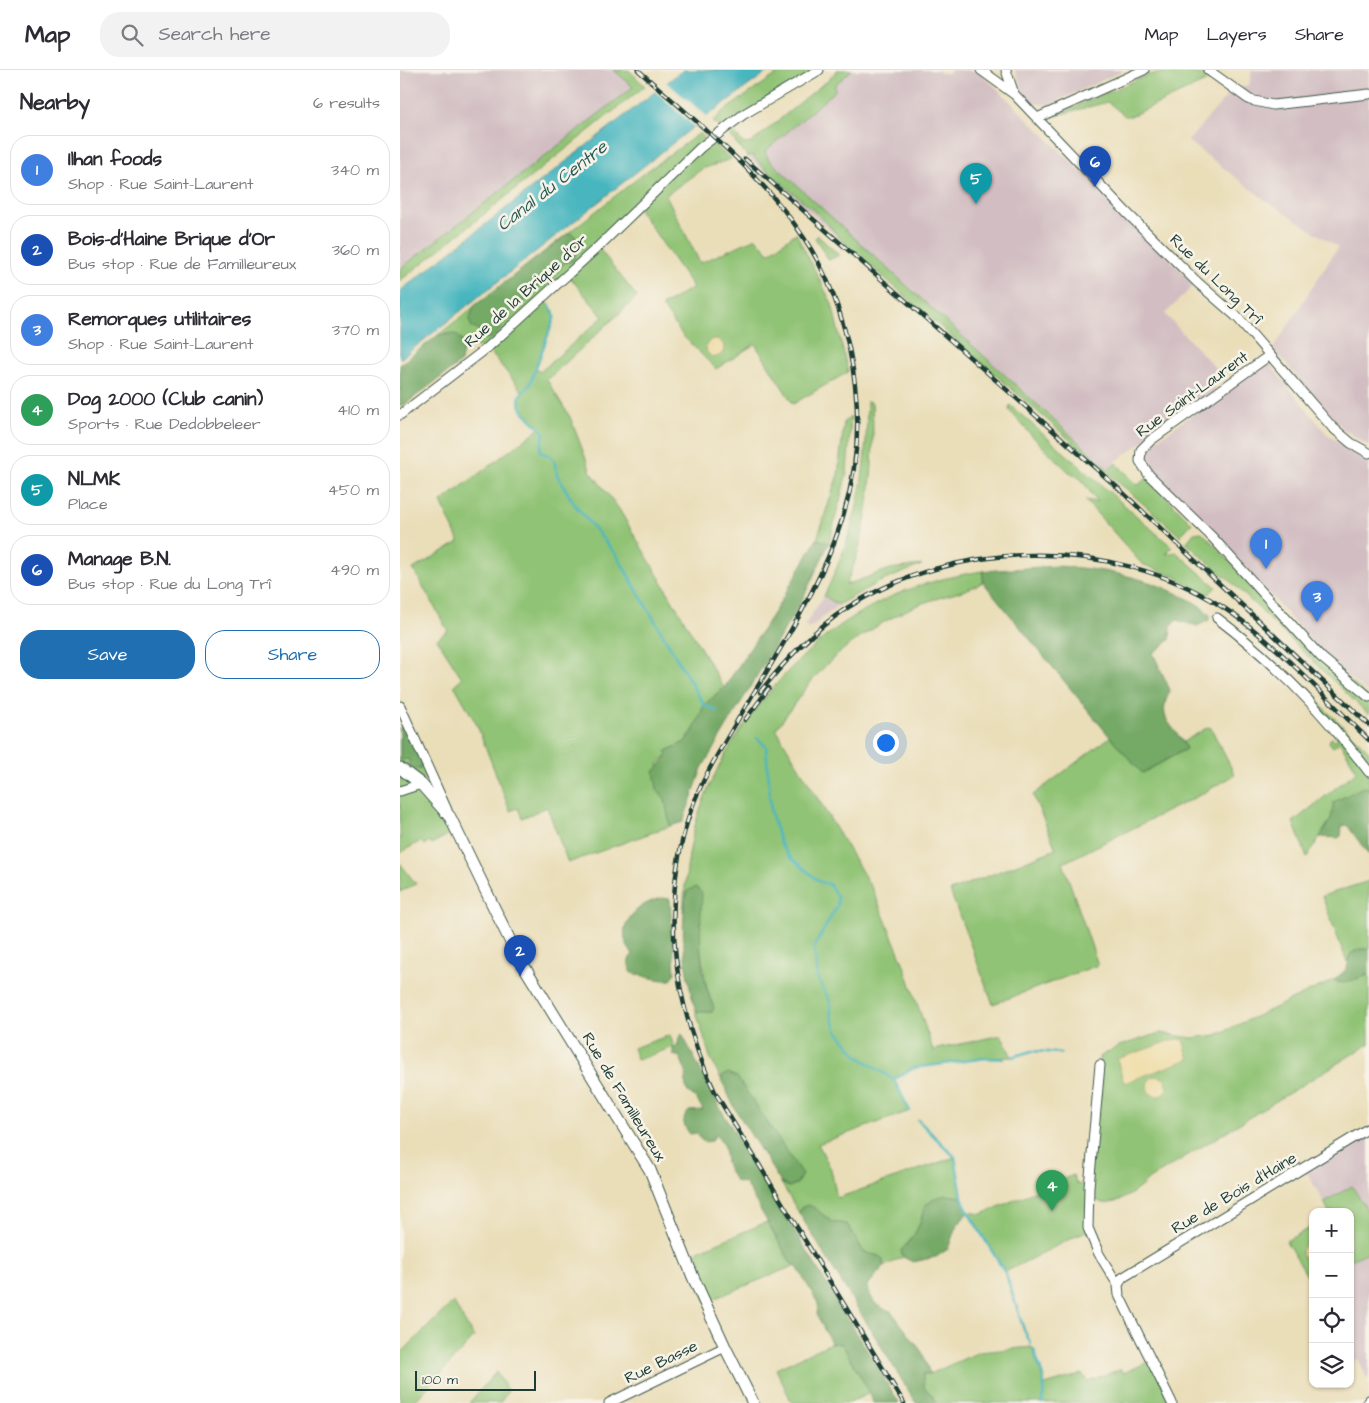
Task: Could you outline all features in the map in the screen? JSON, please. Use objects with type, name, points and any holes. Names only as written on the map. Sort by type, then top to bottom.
[{"type":"street","name":"Rue de la Brique d'Or","points":[[400,415],[487,348],[598,247],[700,148],[744,114],[819,70]]},
{"type":"street","points":[[981,70],[1014,94]]},
{"type":"street","points":[[1006,70],[1014,94]]},
{"type":"street","points":[[1036,118],[1144,70]]},
{"type":"street","points":[[1208,70],[1250,100],[1273,105],[1369,94]]},
{"type":"street","name":"Rue du Long Trî","points":[[1014,94],[1126,212],[1197,282],[1237,317],[1332,427],[1351,443],[1369,453]]},
{"type":"street","name":"Rue Saint-Laurent","points":[[1270,355],[1151,440],[1141,450],[1140,461],[1149,475],[1213,538],[1321,657],[1369,697]]},
{"type":"street","points":[[1217,618],[1255,647],[1282,671],[1341,736],[1369,772]]},
{"type":"street","name":"Rue de Familleureux","points":[[400,706],[450,817],[517,955],[650,1170],[725,1347],[754,1403]]},
{"type":"street","name":"Rue de Familleureux","points":[[400,768],[421,784],[450,817]]},
{"type":"street","points":[[400,791],[421,784]]},
{"type":"street","points":[[1100,1065],[1087,1222],[1088,1230],[1118,1288],[1172,1403]]},
{"type":"street","name":"Rue de Bois d'Haine","points":[[1118,1288],[1122,1278],[1369,1128]]},
{"type":"street","name":"Rue Basse","points":[[609,1403],[725,1347]]},
{"type":"shaded area","points":[[400,70],[629,70],[633,87],[400,269]]},
{"type":"shaded area","points":[[852,70],[938,70],[940,73],[950,73],[951,70],[979,71],[1195,284],[1165,314],[1222,375],[1211,383],[1216,390],[1116,461],[1110,470],[769,160],[765,152]]},
{"type":"shaded area","points":[[1015,70],[1124,70],[1050,105],[1032,103],[1023,92]]},
{"type":"shaded area","points":[[1252,70],[1369,70],[1369,446],[1343,429],[1273,349],[1338,247],[1268,202],[1188,141],[1231,91],[1249,85]]},
{"type":"shaded area","points":[[752,155],[797,197],[823,216],[840,239],[748,157]]},
{"type":"shaded area","points":[[1267,361],[1326,433],[1354,453],[1369,460],[1369,694],[1325,657],[1197,516],[1143,464],[1146,453],[1154,442]]},
{"type":"shaded area","points":[[824,596],[838,605],[809,629],[804,626]]},
{"type":"shaded area","points":[[1369,1128],[1369,1213],[1352,1186],[1324,1202],[1304,1168]]},
{"type":"shaded area","points":[[1369,1252],[1369,1377],[1367,1379],[1358,1358],[1354,1362],[1354,1258]]},
{"type":"green space","points":[[614,70],[629,70],[645,86],[400,281],[400,269],[633,87]]},
{"type":"green space","points":[[783,70],[819,70],[729,127],[744,144],[751,143],[827,82],[837,70],[852,70],[835,85],[835,91],[765,152],[769,160],[1109,470],[1116,463],[1138,485],[1147,478],[1192,523],[1180,536],[840,239],[820,216],[774,177],[752,155],[748,157],[728,133],[728,126],[718,125],[713,122],[722,112]]},
{"type":"green space","points":[[1180,70],[1214,78],[1131,116],[1125,116],[1108,102],[1053,116],[1148,75]]},
{"type":"green space","points":[[700,133],[704,137],[701,147],[714,145],[731,159],[702,169],[666,195],[700,263],[756,238],[769,253],[796,233],[832,304],[848,372],[793,404],[755,344],[716,369],[683,336],[662,306],[693,287],[638,208],[598,247],[637,297],[547,380],[570,417],[591,472],[619,509],[724,688],[704,705],[699,721],[685,742],[666,751],[667,755],[658,764],[670,826],[568,863],[547,807],[522,818],[518,808],[510,811],[477,725],[454,685],[462,678],[437,639],[448,631],[413,569],[459,542],[441,502],[540,428],[524,412],[520,402],[522,391],[487,348],[473,346],[463,352],[463,344],[450,333],[438,335],[647,171]],"holes":[[[568,275],[603,317],[540,372],[536,369],[555,316],[554,311],[543,297]]]},
{"type":"green space","points":[[571,233],[575,236],[578,248],[573,261],[564,263],[549,282],[534,288],[526,300],[511,310],[505,316],[496,335],[487,339],[482,336],[480,330],[472,328],[469,320],[474,306]]},
{"type":"green space","points":[[817,236],[839,255],[829,260],[815,238]]},
{"type":"green space","points":[[455,334],[461,339],[462,343],[461,362],[404,405],[400,406],[400,365],[438,335]]},
{"type":"green space","points":[[867,401],[872,403],[873,421],[870,490],[860,547],[846,585],[890,569],[922,565],[877,583],[838,605],[824,596],[845,548],[858,501],[865,453]]},
{"type":"green space","points":[[1010,405],[1172,547],[1166,554],[1176,552],[1216,587],[1208,595],[1176,577],[1142,564],[1085,500],[1097,502],[1081,479],[1068,471],[1034,438],[1009,410]]},
{"type":"green space","points":[[851,417],[847,473],[829,543],[817,539],[838,474],[844,422]]},
{"type":"green space","points":[[1202,532],[1321,657],[1369,697],[1369,715],[1228,579],[1186,543],[1194,533]]},
{"type":"green space","points":[[817,539],[829,543],[802,600],[702,768],[683,822],[670,826],[665,799],[657,789],[654,772],[667,756],[666,751],[685,742],[693,732],[704,705],[724,688],[778,606]]},
{"type":"green space","points":[[1057,566],[1104,571],[1149,582],[1191,601],[1210,616],[1208,621],[1197,626],[1177,620],[1171,626],[1170,640],[1153,653],[1170,690],[1164,709],[1165,716],[1186,749],[1142,773],[1110,737],[983,582],[983,571]]},
{"type":"green space","points":[[983,571],[983,582],[976,586],[915,606],[874,628],[849,645],[815,677],[776,729],[873,890],[904,965],[933,1050],[1001,1035],[1012,1057],[986,1058],[914,1068],[894,1080],[910,1111],[818,1144],[831,1169],[837,1198],[955,1157],[962,1197],[947,1195],[924,1206],[917,1230],[901,1250],[903,1257],[883,1267],[883,1260],[879,1256],[864,1253],[847,1224],[832,1222],[802,1207],[799,1213],[781,1183],[789,1187],[797,1184],[802,1174],[722,1076],[722,1081],[710,1057],[696,1012],[712,1012],[714,1008],[707,988],[700,946],[700,925],[687,891],[683,912],[687,867],[696,822],[707,792],[722,761],[740,731],[762,701],[811,649],[838,627],[865,610],[893,596],[922,585]]},
{"type":"green space","points":[[1293,679],[1369,751],[1369,789],[1367,787],[1334,802],[1331,819],[1307,857],[1293,822],[1357,771],[1340,742],[1333,747],[1329,742],[1331,738],[1338,739]]},
{"type":"green space","points":[[400,727],[407,728],[428,778],[426,780],[400,764]]},
{"type":"green space","points":[[400,727],[407,728],[423,763],[419,770],[409,766],[409,759],[400,760]]},
{"type":"green space","points":[[1208,727],[1211,728],[1235,775],[1198,796],[1063,863],[1098,965],[993,1004],[950,891],[1056,849],[1033,795],[1110,737],[1143,773],[1186,749],[1183,742]]},
{"type":"green space","points":[[400,774],[410,780],[409,784],[421,784],[423,795],[450,834],[431,844],[430,842],[424,845],[421,841],[400,853]]},
{"type":"green space","points":[[1363,787],[1369,789],[1369,855],[1347,825],[1342,826],[1341,836],[1338,838],[1320,837],[1331,819],[1334,802]]},
{"type":"green space","points":[[400,863],[416,884],[400,892]]},
{"type":"green space","points":[[1369,881],[1369,949],[1355,951],[1350,955],[1347,962],[1322,896]]},
{"type":"green space","points":[[696,887],[702,893],[702,966],[714,1008],[712,1012],[696,1012],[684,952],[683,921],[687,891]]},
{"type":"green space","points":[[662,898],[670,899],[675,973],[671,980],[646,977],[631,972],[629,962],[633,954],[624,936],[625,927],[635,912],[643,905]]},
{"type":"green space","points":[[1359,949],[1369,949],[1369,975],[1343,983],[1334,980],[1347,969],[1350,954]]},
{"type":"green space","points":[[1369,975],[1369,1044],[1149,1179],[1128,1196],[1109,1203],[1101,1202],[1088,1196],[1088,1230],[1005,1272],[968,1212],[982,1214],[1073,1175],[1077,1184],[1083,1185],[1089,1182],[1100,1065],[1099,1057],[1119,1046],[1160,1033],[1192,1038],[1216,1035],[1334,980],[1337,983]]},
{"type":"green space","points":[[682,1034],[720,1108],[899,1403],[873,1403],[870,1393],[842,1344],[831,1343],[817,1315],[818,1303],[796,1265],[791,1263],[745,1183],[735,1181],[728,1169],[724,1147],[721,1142],[715,1135],[712,1141],[704,1142],[699,1138],[698,1133],[690,1134],[686,1128],[684,1120],[686,1114],[689,1111],[703,1110],[696,1098],[687,1091],[685,1082],[686,1072],[680,1057],[673,1055],[673,1048],[678,1044],[679,1037]]},
{"type":"green space","points":[[670,1035],[674,1047],[637,1060],[633,1048]]},
{"type":"green space","points":[[728,1073],[737,1077],[802,1174],[797,1183],[789,1187],[781,1183],[735,1109],[722,1081],[722,1076]]},
{"type":"green space","points":[[1352,1186],[1369,1213],[1369,1252],[1354,1258],[1354,1208],[1327,1208],[1324,1202]]},
{"type":"green space","points":[[947,1195],[962,1197],[968,1212],[955,1229],[948,1249],[936,1257],[913,1262],[903,1257],[901,1250],[917,1230],[924,1206],[937,1197]]},
{"type":"green space","points":[[808,1205],[815,1208],[832,1222],[847,1224],[864,1252],[879,1256],[883,1260],[883,1267],[868,1285],[870,1295],[881,1308],[891,1311],[922,1352],[930,1374],[923,1374],[924,1388],[932,1395],[936,1403],[916,1403],[799,1213],[802,1207]]},
{"type":"green space","points":[[767,1222],[791,1263],[796,1265],[706,1302],[686,1256]]},
{"type":"green space","points":[[1309,1228],[1309,1275],[1307,1276],[1286,1241]]},
{"type":"green space","points":[[453,1302],[474,1337],[413,1403],[400,1403],[400,1354]]},
{"type":"green space","points":[[831,1343],[842,1344],[870,1393],[848,1403],[792,1403],[776,1369]]},
{"type":"green space","points":[[1032,1347],[1045,1385],[1082,1374],[1088,1381],[1121,1369],[1123,1373],[1151,1361],[1172,1403],[936,1403],[932,1395],[924,1388],[922,1374],[930,1374],[979,1352]]},
{"type":"green space","points":[[496,1372],[508,1391],[500,1403],[469,1403]]},
{"type":"sand","points":[[715,339],[721,342],[724,348],[721,354],[715,357],[709,354],[706,348],[709,342]]},
{"type":"sand","points":[[1176,1039],[1183,1040],[1189,1059],[1124,1083],[1117,1059]]},
{"type":"sand","points":[[1157,1076],[1164,1079],[1167,1086],[1164,1093],[1157,1096],[1150,1093],[1147,1086],[1150,1079]]},
{"type":"sand","points":[[1306,1243],[1309,1243],[1309,1260],[1302,1256],[1301,1250]]},
{"type":"water","name":"Canal du Centre","points":[[683,70],[770,70],[711,113],[400,359],[400,291]]},
{"type":"pier","points":[[665,81],[709,118],[696,128],[654,90]]},
{"type":"waterway","points":[[550,306],[555,316],[529,386],[520,395],[519,402],[523,411],[544,433],[540,452],[551,456],[555,463],[557,475],[575,505],[617,556],[704,705],[717,711]]},
{"type":"waterway","points":[[757,738],[766,746],[771,812],[780,843],[790,857],[820,882],[829,884],[838,898],[837,906],[814,947],[818,979],[830,1001],[831,1015],[837,1031],[859,1057],[894,1080],[910,1111]]},
{"type":"waterway","points":[[1012,1057],[1032,1051],[1061,1053]]},
{"type":"waterway","points":[[894,1079],[914,1068],[986,1058],[1004,1059]]},
{"type":"waterway","points":[[918,1120],[955,1157],[962,1197],[968,1212],[1006,1274],[1024,1330],[1031,1344]]},
{"type":"waterway","points":[[1034,1350],[1044,1379],[1043,1403]]},
{"type":"railway","points":[[638,70],[727,149],[768,191],[787,214],[804,238],[823,272],[838,308],[849,346],[855,385],[857,432],[853,477],[842,519],[827,560],[808,599],[787,638],[719,751],[695,800],[680,848],[675,884],[674,920],[681,992],[690,1027],[716,1094],[904,1403]]},
{"type":"railway","points":[[745,159],[1118,488],[1369,725]]},
{"type":"railway","points":[[760,692],[790,657],[822,626],[847,608],[890,585],[936,569],[984,559],[1034,555],[1083,558],[1132,567],[1178,583],[1221,606],[1260,635],[1298,669],[1369,740]]},
{"type":"railway","points":[[745,720],[769,688]]},
{"type":"place","name":"Manage B.N.","points":[[1095,187]]},
{"type":"place","name":"NLMK","points":[[976,204]]},
{"type":"place","name":"Ilhan foods","points":[[1266,569]]},
{"type":"place","name":"Remorques utilitaires","points":[[1317,622]]},
{"type":"place","name":"Bois-d'Haine Brique d'Or","points":[[520,976]]},
{"type":"place","name":"Dog 2000 (Club canin)","points":[[1052,1211]]}]
